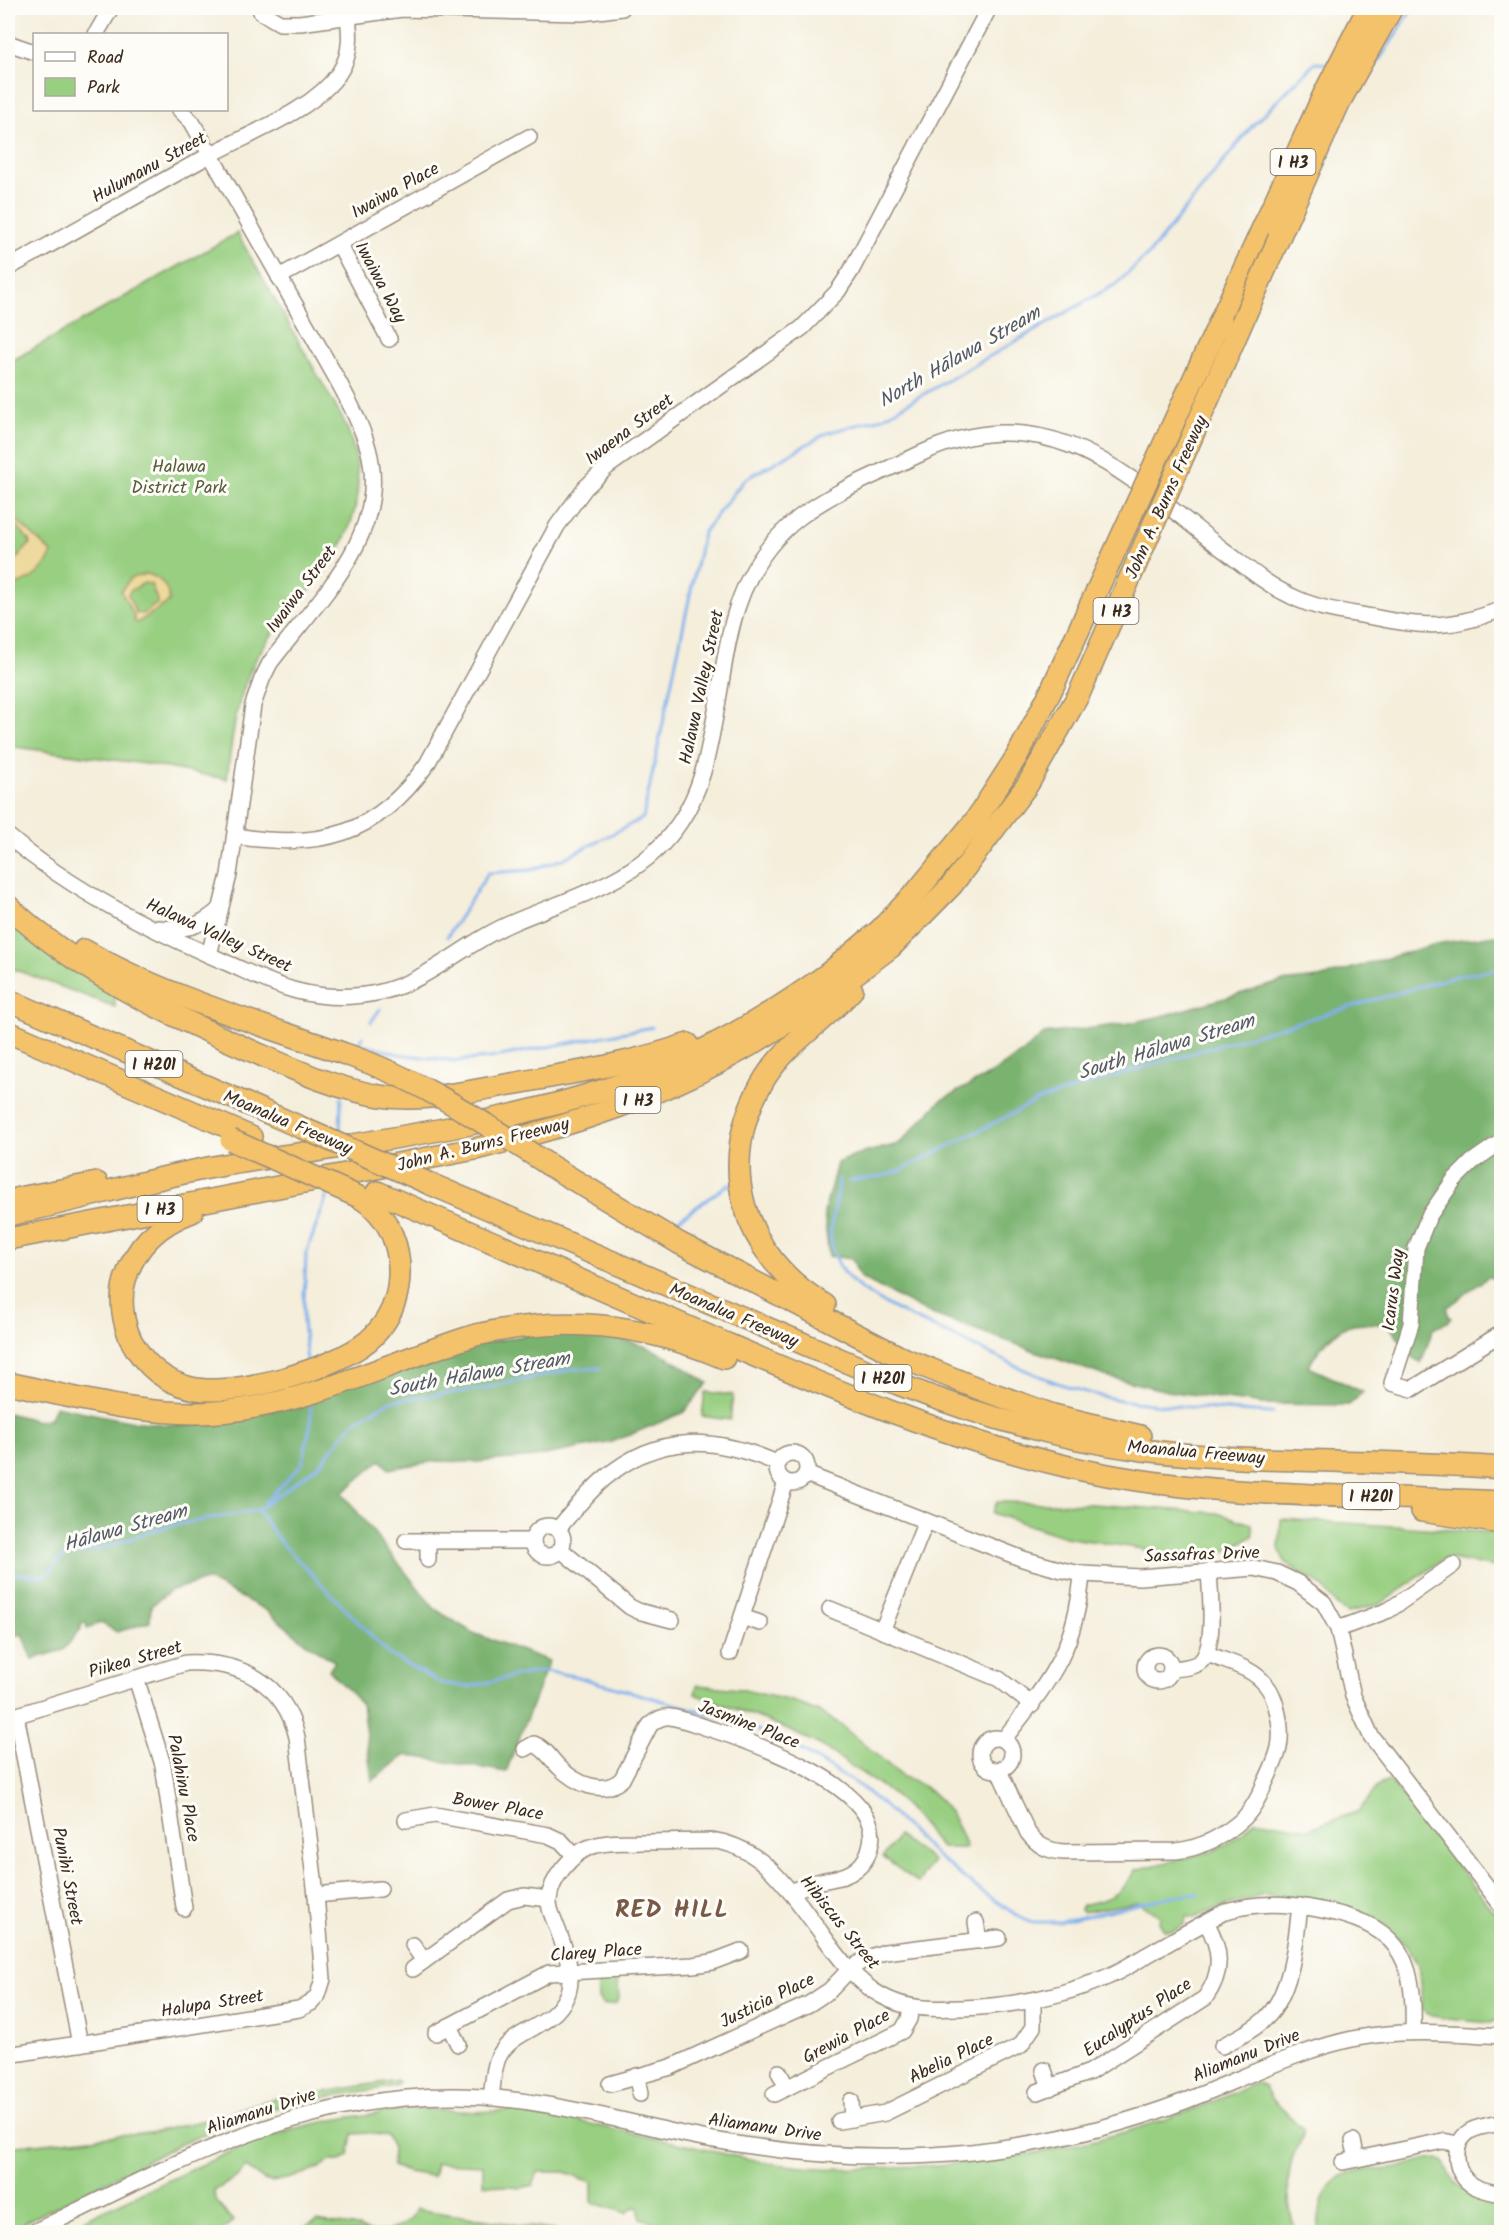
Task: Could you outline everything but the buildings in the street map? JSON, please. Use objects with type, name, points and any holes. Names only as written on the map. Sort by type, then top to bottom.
[{"type":"highway","name":"John A. Burns Freeway","points":[[8,1239],[119,1216],[351,1174],[526,1137],[617,1108],[664,1090],[752,1044],[836,989],[885,938],[918,890],[975,821],[1017,756],[1055,682],[1324,94],[1368,8]]},
{"type":"highway","name":"John A. Burns Freeway","points":[[8,1215],[72,1202],[208,1168],[330,1149],[462,1124],[597,1092],[648,1075],[753,1022],[795,996],[885,938],[952,885],[1028,784],[1079,694],[1339,103],[1392,8]]},
{"type":"highway","points":[[8,892],[69,941],[100,959],[178,993],[399,1074],[679,1243],[898,1356],[977,1388],[1053,1415],[1115,1431],[1165,1440],[1367,1462]]},
{"type":"highway","points":[[8,906],[46,938],[110,982],[192,1024],[279,1063],[337,1085],[380,1096],[402,1098],[435,1096],[628,1062],[703,1038],[795,996]]},
{"type":"highway","points":[[885,938],[849,994],[786,1052],[765,1077],[746,1121],[740,1152],[740,1186],[754,1231],[780,1270],[816,1300],[887,1342],[930,1364],[1053,1415]]},
{"type":"highway","name":"Moanalua Freeway","points":[[8,1000],[898,1384],[997,1419],[1039,1431],[1142,1450],[1197,1456],[1502,1468]]},
{"type":"highway","name":"Moanalua Freeway","points":[[8,1035],[132,1086],[368,1195],[823,1386],[970,1440],[1065,1467],[1180,1486],[1502,1502]]},
{"type":"highway","points":[[8,1200],[66,1188],[208,1168]]},
{"type":"highway","points":[[305,1183],[196,1210],[167,1222],[156,1231],[136,1255],[124,1283],[122,1297],[125,1324],[135,1348],[152,1368],[176,1384],[207,1390],[228,1390],[289,1377],[358,1348],[375,1334],[388,1317],[398,1292],[400,1264],[393,1236],[368,1195]]},
{"type":"highway","points":[[8,1383],[118,1406],[161,1412],[214,1413],[292,1399],[476,1335],[532,1324],[584,1323],[638,1330],[680,1341],[746,1368],[917,1422]]},
{"type":"highway","points":[[1464,1465],[1502,1463]]},
{"type":"highway","points":[[1240,1490],[1460,1515],[1502,1523]]},
{"type":"street","points":[[97,33],[111,8]]},
{"type":"street","points":[[261,12],[280,23],[300,23],[348,12],[402,9],[582,13],[622,8]]},
{"type":"street","name":"Iwaena Street","points":[[235,836],[278,842],[306,842],[330,837],[354,829],[372,819],[406,791],[428,764],[558,526],[585,488],[607,467],[802,328],[838,291],[989,8]]},
{"type":"street","name":"Hulumanu Street","points":[[8,268],[210,155],[305,105],[323,92],[340,72],[349,50],[351,33],[348,12]]},
{"type":"street","points":[[8,43],[33,52]]},
{"type":"street","name":"Iwaiwa Street","points":[[181,111],[192,122],[358,420],[368,450],[370,499],[364,529],[347,564],[270,663],[262,679],[253,705],[235,836],[209,955]]},
{"type":"street","name":"Iwaiwa Place","points":[[279,277],[529,137]]},
{"type":"street","name":"Iwaiwa Way","points":[[339,244],[389,339]]},
{"type":"street","name":"Halawa Valley Street","points":[[8,836],[53,872],[152,928],[209,955],[296,991],[332,996],[378,993],[424,975],[492,932],[610,884],[655,853],[678,825],[698,790],[707,757],[734,618],[748,579],[766,549],[788,525],[830,497],[955,439],[985,434],[1021,434],[1043,437],[1085,450],[1126,474],[1260,578],[1291,597],[1307,603],[1400,623],[1425,626],[1462,622],[1502,609]]},
{"type":"street","points":[[152,928],[194,927],[220,909]]},
{"type":"street","name":"Icarus Way","points":[[1502,1141],[1472,1162],[1454,1180],[1429,1216],[1416,1248],[1411,1324],[1392,1383],[1412,1389],[1502,1333]]},
{"type":"street","points":[[558,1529],[584,1498],[607,1476],[634,1459],[664,1447],[694,1443],[721,1444],[777,1462]]},
{"type":"street","points":[[788,1453],[797,1454],[805,1460],[806,1474],[796,1483],[786,1482],[779,1476],[777,1462],[788,1453]]},
{"type":"street","name":"Sassafras Drive","points":[[806,1474],[1023,1559],[1082,1574],[1160,1576],[1254,1568],[1277,1573],[1298,1583],[1324,1604],[1338,1629],[1353,1696],[1371,1736],[1502,1906]]},
{"type":"street","points":[[730,1653],[786,1482]]},
{"type":"street","points":[[882,1630],[926,1521]]},
{"type":"street","points":[[544,1526],[553,1526],[558,1529],[563,1536],[561,1550],[553,1556],[543,1555],[536,1550],[533,1541],[536,1532],[544,1526]]},
{"type":"street","points":[[406,1541],[533,1541]]},
{"type":"street","points":[[428,1541],[428,1560]]},
{"type":"street","points":[[561,1550],[630,1607],[672,1620]]},
{"type":"street","points":[[1338,1629],[1389,1610],[1453,1565]]},
{"type":"street","points":[[1171,1669],[1197,1663],[1206,1653],[1211,1624],[1209,1571]]},
{"type":"street","points":[[1004,1739],[1054,1674],[1068,1642],[1077,1612],[1082,1574]]},
{"type":"street","points":[[830,1609],[999,1679],[1032,1705]]},
{"type":"street","points":[[742,1617],[760,1623]]},
{"type":"street","points":[[999,1771],[1028,1833],[1033,1840],[1048,1850],[1064,1852],[1176,1851],[1193,1848],[1222,1836],[1246,1816],[1258,1801],[1280,1750],[1280,1725],[1272,1695],[1258,1676],[1243,1667],[1206,1653]]},
{"type":"street","name":"Piikea Street","points":[[12,1716],[186,1663],[218,1664],[247,1672],[267,1685],[277,1695],[290,1715],[297,1737],[316,1895]]},
{"type":"street","name":"Palahinu Place","points":[[136,1678],[163,1766],[184,1908]]},
{"type":"street","name":"Punihi Street","points":[[12,1716],[80,2044]]},
{"type":"street","name":"Jasmine Place","points":[[525,1749],[534,1744],[541,1746],[568,1775],[590,1787],[608,1788],[616,1785],[622,1779],[650,1725],[656,1719],[671,1717],[731,1736],[812,1770],[854,1800],[863,1810],[872,1829],[872,1840],[869,1852],[856,1870],[845,1876],[820,1881],[790,1892]]},
{"type":"street","points":[[995,1738],[1004,1739],[1010,1747],[1011,1757],[1006,1767],[999,1771],[986,1767],[981,1757],[983,1747],[995,1738]]},
{"type":"street","name":"Bower Place","points":[[406,1820],[435,1815],[548,1834],[561,1841],[575,1856]]},
{"type":"street","name":"Hibiscus Street","points":[[549,1899],[560,1873],[575,1856],[590,1847],[603,1844],[717,1841],[740,1847],[766,1864],[850,1969],[866,1985],[882,1996],[910,2007],[924,2009],[1033,2001],[1084,1987],[1110,1976],[1226,1911],[1245,1906],[1279,1903],[1300,1906],[1348,1915],[1379,1930],[1393,1944],[1409,1972],[1414,1999],[1413,2032]]},
{"type":"street","points":[[316,1895],[380,1889]]},
{"type":"street","name":"Halupa Street","points":[[8,2055],[306,2006],[318,1995],[323,1984],[316,1895]]},
{"type":"street","points":[[413,1945],[419,1965],[508,1900],[524,1896],[549,1899],[549,1907],[569,1959],[569,1991],[558,2011],[503,2050],[495,2067],[491,2098]]},
{"type":"street","points":[[1222,2046],[1254,2028],[1277,2004],[1291,1965],[1300,1906]]},
{"type":"street","points":[[976,1922],[979,1941]]},
{"type":"street","name":"Eucalyptus Place","points":[[1044,2070],[1044,2090],[1090,2072],[1205,1998],[1216,1979],[1219,1956],[1217,1943],[1206,1922]]},
{"type":"street","name":"Justicia Place","points":[[610,2084],[671,2067],[809,2004],[830,1990],[850,1969],[867,1958],[885,1952],[999,1938]]},
{"type":"street","name":"Clarey Place","points":[[458,2044],[442,2030],[549,1973],[693,1965],[725,1966],[741,1951]]},
{"type":"street","name":"Abelia Place","points":[[851,2101],[845,2120],[885,2113],[1020,2046],[1033,2027],[1033,2001]]},
{"type":"street","name":"Grewia Place","points":[[779,2072],[781,2091],[902,2031],[909,2019],[910,2007]]},
{"type":"street","name":"Aliamanu Drive","points":[[34,2232],[216,2145],[282,2122],[343,2107],[392,2100],[459,2096],[549,2105],[686,2134],[825,2155],[957,2153],[1008,2147],[1098,2128],[1184,2101],[1308,2051],[1357,2038],[1413,2032],[1502,2036]]},
{"type":"street","points":[[637,2076],[640,2094]]},
{"type":"street","points":[[1502,2122],[1469,2132],[1458,2144],[1456,2156],[1458,2166],[1472,2186],[1502,2194]]},
{"type":"street","points":[[1353,2142],[1350,2161],[1443,2142],[1458,2144]]},
{"type":"green space","name":"Halawa District Park","points":[[237,233],[345,423],[353,445],[358,488],[355,508],[341,546],[315,584],[276,629],[249,673],[239,703],[227,779],[146,764],[8,746],[8,363]]},
{"type":"green space","points":[[8,918],[114,990],[115,1007],[8,967]]},
{"type":"green space","points":[[1501,934],[1501,1279],[1488,1277],[1447,1308],[1448,1316],[1451,1318],[1433,1329],[1421,1363],[1416,1361],[1388,1325],[1354,1324],[1333,1335],[1321,1347],[1309,1367],[1363,1392],[1349,1405],[1263,1404],[1167,1391],[1105,1376],[926,1312],[860,1277],[852,1259],[829,1256],[824,1213],[837,1163],[855,1155],[899,1144],[941,1100],[991,1074],[1044,1034],[1125,1024],[1162,1016],[1281,982],[1319,978],[1436,944]]},
{"type":"green space","points":[[532,1334],[596,1336],[641,1345],[676,1362],[708,1383],[683,1413],[612,1442],[534,1457],[477,1462],[436,1461],[389,1469],[381,1460],[342,1493],[435,1609],[473,1633],[549,1661],[506,1772],[405,1755],[372,1781],[362,1704],[329,1670],[335,1662],[305,1642],[264,1609],[207,1580],[171,1590],[151,1606],[150,1622],[117,1632],[101,1623],[87,1628],[86,1622],[81,1625],[81,1629],[63,1650],[32,1659],[22,1634],[8,1637],[8,1413],[38,1421],[50,1418],[55,1406],[129,1421],[162,1424],[190,1425],[240,1420],[478,1344]]},
{"type":"green space","points":[[705,1392],[733,1395],[730,1420],[702,1416]]},
{"type":"green space","points":[[997,1502],[1090,1504],[1217,1513],[1252,1524],[1253,1536],[1208,1561],[1169,1564],[1162,1552],[1065,1537],[992,1513]]},
{"type":"green space","points":[[1281,1519],[1501,1533],[1501,1568],[1445,1558],[1382,1603],[1347,1613],[1337,1606],[1322,1586],[1285,1563],[1279,1548]]},
{"type":"green space","points":[[697,1685],[740,1689],[792,1701],[837,1722],[903,1777],[926,1788],[944,1804],[966,1848],[941,1848],[894,1795],[820,1745],[773,1723],[695,1694]]},
{"type":"green space","points":[[1390,1780],[1501,1921],[1501,2018],[1490,2023],[1428,2015],[1423,2010],[1418,1965],[1408,1948],[1385,1925],[1365,1913],[1338,1906],[1264,1895],[1217,1908],[1194,1918],[1186,1916],[1185,1924],[1173,1931],[1164,1930],[1159,1922],[1160,1916],[1138,1902],[1083,1912],[1080,1909],[1082,1905],[1114,1895],[1125,1885],[1135,1870],[1214,1851],[1242,1834],[1255,1820],[1308,1829],[1359,1811],[1379,1785]]},
{"type":"green space","points":[[898,1836],[933,1861],[918,1883],[883,1857]]},
{"type":"green space","points":[[615,1980],[618,1983],[619,1999],[615,2004],[603,2005],[598,1999],[598,1981]]},
{"type":"green space","points":[[397,2080],[399,2082],[396,2086],[308,2100],[261,2111],[178,2145],[8,2231],[8,2147],[158,2131],[218,2117],[283,2096],[294,2097]]},
{"type":"green space","points":[[1256,2083],[1265,2087],[1271,2098],[1303,2129],[1301,2140],[1293,2156],[1289,2184],[1289,2205],[1297,2232],[704,2232],[692,2226],[669,2228],[640,2218],[639,2208],[634,2207],[626,2213],[592,2202],[592,2182],[565,2172],[538,2172],[533,2185],[520,2188],[483,2184],[483,2165],[436,2163],[433,2176],[408,2172],[392,2166],[393,2148],[387,2136],[368,2133],[353,2134],[349,2155],[339,2161],[330,2161],[321,2167],[291,2178],[271,2182],[264,2180],[246,2167],[237,2177],[214,2191],[215,2201],[233,2221],[220,2232],[60,2232],[245,2145],[301,2127],[409,2108],[476,2112],[521,2110],[539,2112],[776,2164],[870,2168],[943,2165],[990,2160],[1080,2144],[1169,2118]]},
{"type":"green space","points":[[1437,2158],[1443,2161],[1452,2179],[1465,2190],[1501,2200],[1501,2232],[1319,2232],[1322,2201],[1331,2185],[1339,2178],[1360,2170],[1392,2169]]},
{"type":"green space","points":[[416,2209],[563,2232],[295,2232],[318,2221],[368,2231],[384,2231],[404,2224]]},
{"type":"sand","points":[[8,506],[13,511],[13,517],[52,553],[40,571],[29,580],[8,586],[8,568],[30,544],[10,518],[8,519]]},
{"type":"sand","points":[[147,574],[157,578],[164,584],[169,597],[169,602],[137,623],[121,591],[131,578]],"holes":[[[144,583],[151,584],[158,603],[143,614],[136,613],[128,595],[130,591]]]},
{"type":"waterway","name":"North Hālawa Stream","points":[[1370,65],[1376,65],[1413,8]]},
{"type":"waterway","name":"North Hālawa Stream","points":[[447,937],[488,873],[531,870],[563,859],[643,818],[703,533],[744,480],[827,433],[882,418],[1116,284],[1149,254],[1252,126],[1315,63],[1330,64]]},
{"type":"waterway","name":"South Hālawa Stream","points":[[849,1181],[900,1171],[1037,1101],[1117,1075],[1456,976],[1502,968]]},
{"type":"waterway","name":"North Hālawa Stream","points":[[371,1022],[380,1009]]},
{"type":"waterway","points":[[359,1043],[398,1054],[455,1061],[490,1058],[652,1027]]},
{"type":"waterway","name":"North Hālawa Stream","points":[[355,1051],[363,1037]]},
{"type":"waterway","name":"North Hālawa Stream","points":[[340,1137],[341,1098]]},
{"type":"waterway","points":[[839,1180],[831,1227],[835,1256],[842,1270],[856,1285],[894,1308],[1026,1370],[1082,1391],[1146,1403],[1273,1413]]},
{"type":"waterway","name":"South Hālawa Stream","points":[[678,1220],[726,1186],[733,1184]]},
{"type":"waterway","name":"North Hālawa Stream","points":[[307,1362],[303,1321],[306,1254],[328,1193]]},
{"type":"waterway","name":"South Hālawa Stream","points":[[8,1579],[15,1574],[45,1576],[64,1556],[107,1547],[164,1527],[258,1510],[320,1464],[353,1423],[389,1401],[480,1389],[573,1369],[600,1368]]},
{"type":"waterway","name":"North Hālawa Stream","points":[[265,1502],[302,1464],[311,1423],[310,1402]]},
{"type":"waterway","points":[[258,1510],[279,1540],[390,1655],[441,1683],[468,1687],[544,1671],[574,1676],[714,1715],[755,1729],[798,1748],[860,1786],[938,1857],[974,1886],[1015,1914],[1032,1922],[1060,1922],[1173,1896],[1199,1894]]},
{"type":"district","name":"RED HILL","points":[[672,1909]]},
{"type":"water label","name":"Hālawa Stream","points":[[125,1527]]}]
